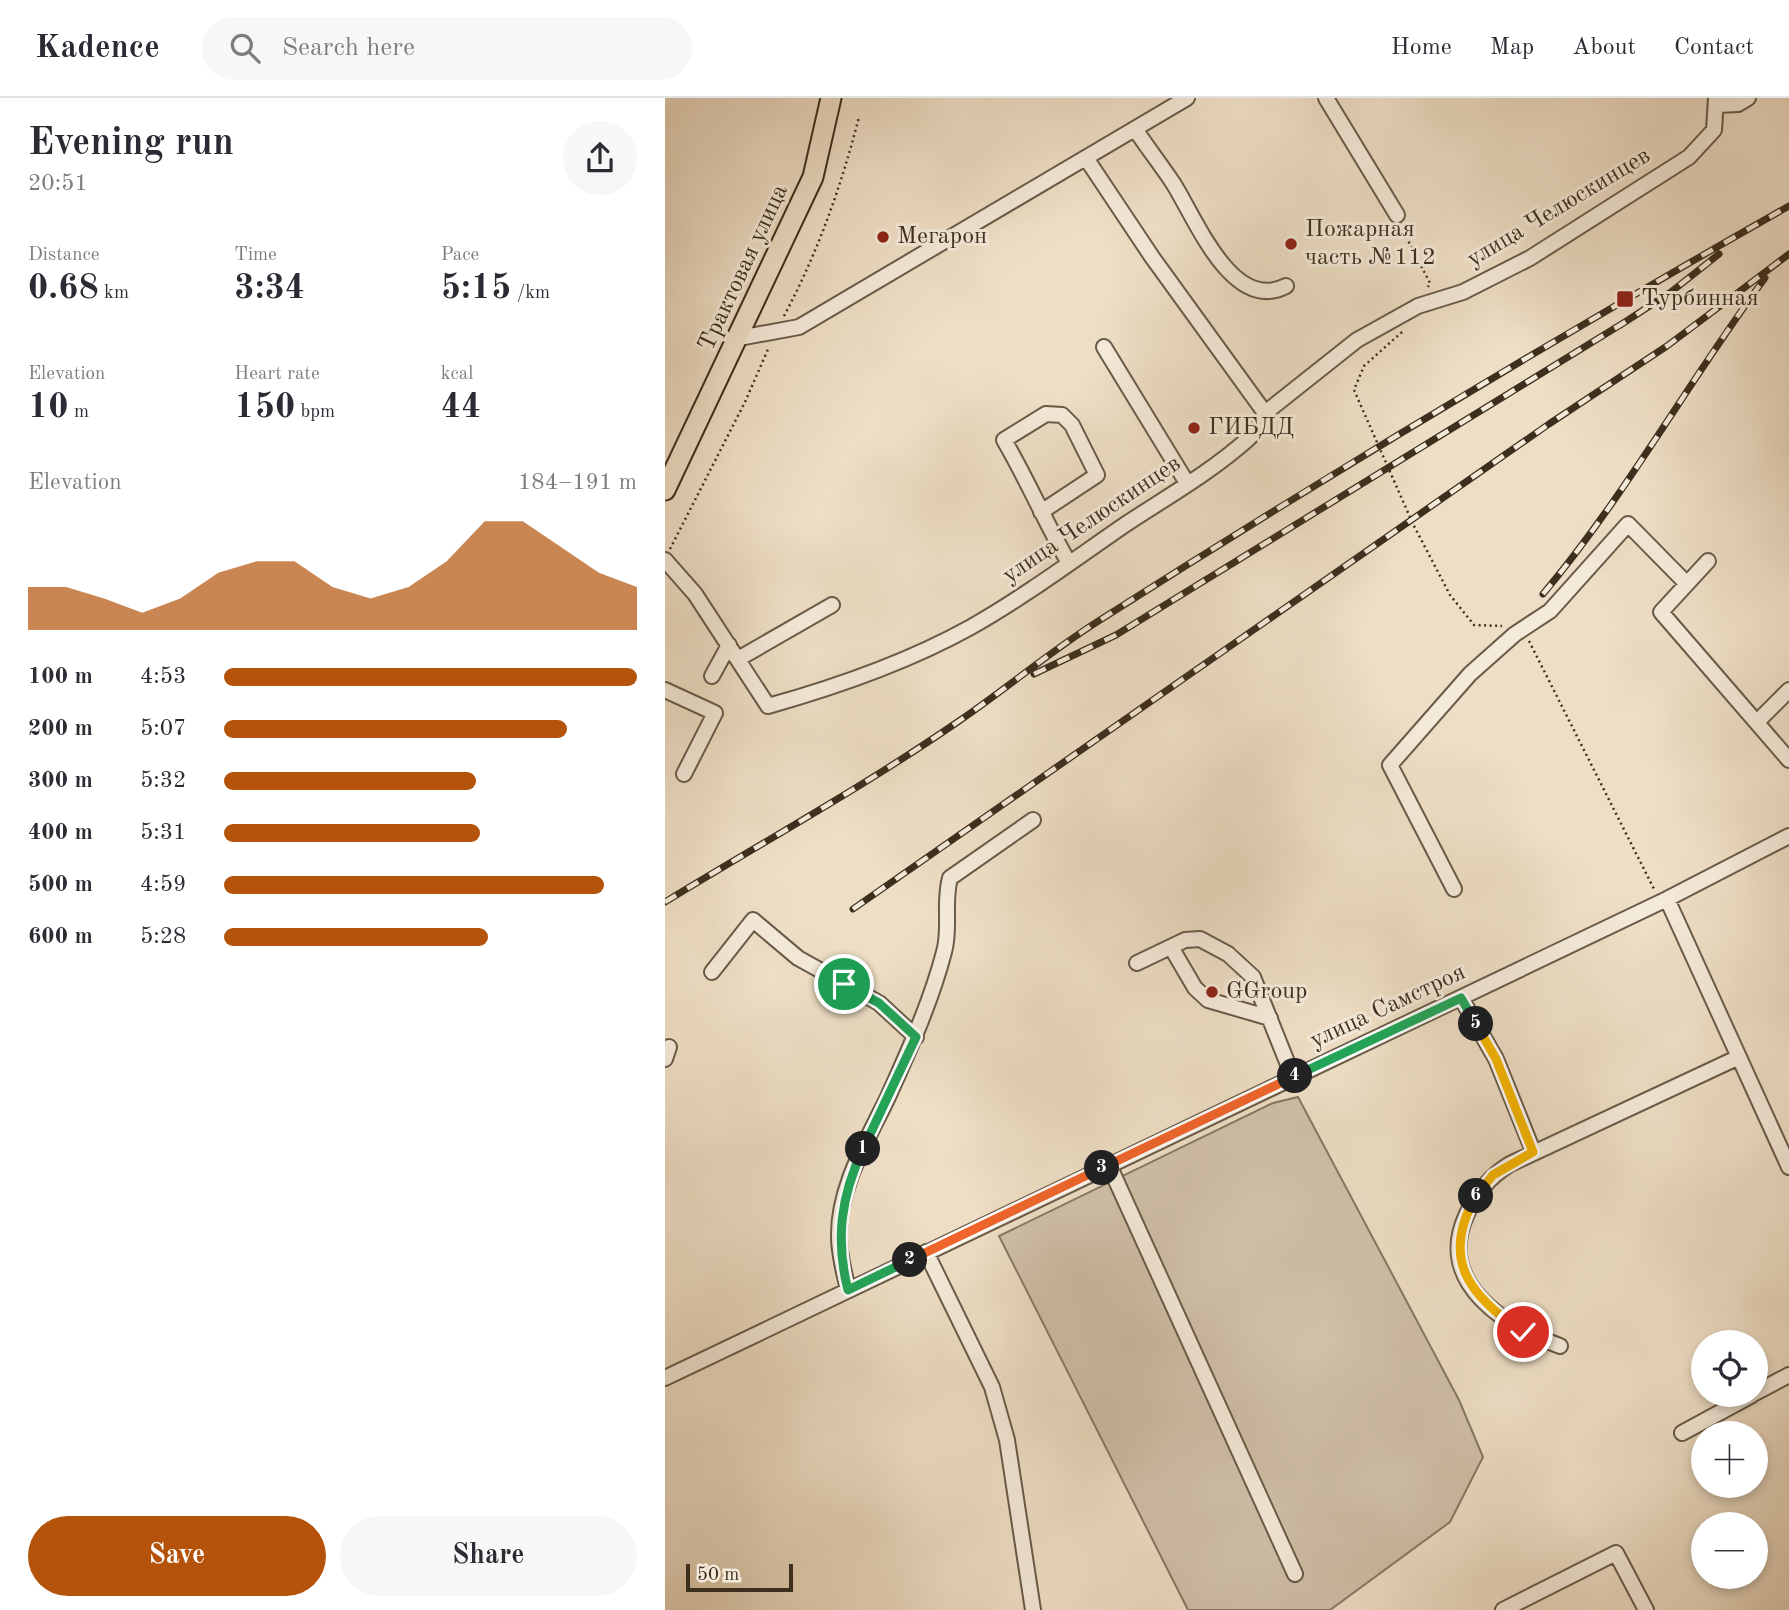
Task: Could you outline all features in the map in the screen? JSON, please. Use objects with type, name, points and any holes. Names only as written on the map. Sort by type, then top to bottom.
[{"type":"main road","name":"Трактовая улица","points":[[665,490],[813,177],[831,98]]},
{"type":"street","points":[[739,338],[799,327],[1187,98]]},
{"type":"street","points":[[1326,98],[1397,215]]},
{"type":"street","name":"улица Челюскинцев","points":[[738,659],[768,706],[859,677],[970,628],[1187,484],[1249,439],[1261,426],[1265,413],[1357,340],[1418,306],[1463,292],[1530,258],[1689,157],[1714,130],[1717,101],[1738,104],[1748,98]]},
{"type":"street","points":[[1135,129],[1174,184],[1200,234],[1241,284],[1258,291],[1278,290],[1286,286]]},
{"type":"street","points":[[1086,158],[1152,257],[1265,413]]},
{"type":"street","points":[[1104,347],[1187,484]]},
{"type":"street","points":[[1041,512],[1097,475],[1072,425],[1062,415],[1046,414],[1004,440],[1040,502],[1041,512],[1069,563]]},
{"type":"street","points":[[665,460],[684,451]]},
{"type":"street","points":[[1454,889],[1390,765],[1470,674],[1559,601],[1628,524],[1687,584]]},
{"type":"street","points":[[665,560],[695,594],[738,659],[832,606]]},
{"type":"street","points":[[1708,561],[1661,612],[1789,760]]},
{"type":"street","points":[[712,676],[729,645]]},
{"type":"street","points":[[665,690],[715,713],[684,774]]},
{"type":"street","points":[[1757,722],[1789,690]]},
{"type":"street","points":[[848,1290],[841,1264],[839,1235],[849,1177],[916,1037],[944,952],[948,926],[946,892],[950,878],[1033,820]]},
{"type":"street","name":"улица Самстроя","points":[[665,1378],[1461,998],[1789,836]]},
{"type":"street","points":[[1662,897],[1789,1167]]},
{"type":"street","points":[[712,972],[753,920],[798,958],[879,1003],[916,1037]]},
{"type":"street","points":[[1137,963],[1185,940],[1199,939],[1228,954],[1253,977],[1293,1077]]},
{"type":"street","points":[[1171,947],[1195,988],[1208,1000],[1270,1018]]},
{"type":"street","points":[[1461,998],[1496,1059],[1533,1152]]},
{"type":"street","points":[[1560,1346],[1523,1332],[1495,1313],[1469,1284],[1459,1255],[1461,1227],[1474,1197],[1493,1175],[1510,1164],[1739,1057]]},
{"type":"street","points":[[1109,1165],[1295,1574]]},
{"type":"street","points":[[926,1252],[992,1387],[1007,1440],[1033,1610]]},
{"type":"street","points":[[1768,1386],[1789,1375]]},
{"type":"street","points":[[1682,1433],[1730,1407]]},
{"type":"street","points":[[1503,1610],[1616,1553],[1646,1610]]},
{"type":"path","points":[[1397,215],[1430,283],[1408,326],[1363,366],[1354,390],[1413,524],[1458,607],[1473,625],[1519,626],[1522,630],[1662,897]]},
{"type":"shaded area","points":[[1298,1097],[1459,1400],[1483,1457],[1450,1522],[1330,1610],[1188,1610],[999,1236],[1273,1103]]},
{"type":"railway","points":[[665,902],[887,768],[959,721],[1082,632],[1270,513],[1528,357],[1789,206]]},
{"type":"railway","points":[[1034,674],[1116,635],[1625,322],[1671,292],[1719,254]]},
{"type":"railway","points":[[853,909],[1549,424],[1667,346],[1789,254]]},
{"type":"railway","points":[[1543,594],[1602,517],[1765,278]]},
{"type":"place","name":"Мегарон","points":[[883,237]]},
{"type":"place","name":"Пожарная часть №112","points":[[1291,244]]},
{"type":"place","name":"Турбинная","points":[[1625,299]]},
{"type":"place","name":"ГИБДД","points":[[1194,428]]},
{"type":"place","name":"GGroup","points":[[1212,992]]},
{"type":"route","points":[[844,984],[879,1003],[916,1037],[849,1177],[839,1235],[841,1264],[848,1290],[1461,998],[1496,1059],[1533,1152],[1493,1175],[1474,1197],[1461,1227],[1459,1255],[1469,1284],[1495,1313],[1523,1332]]}]
